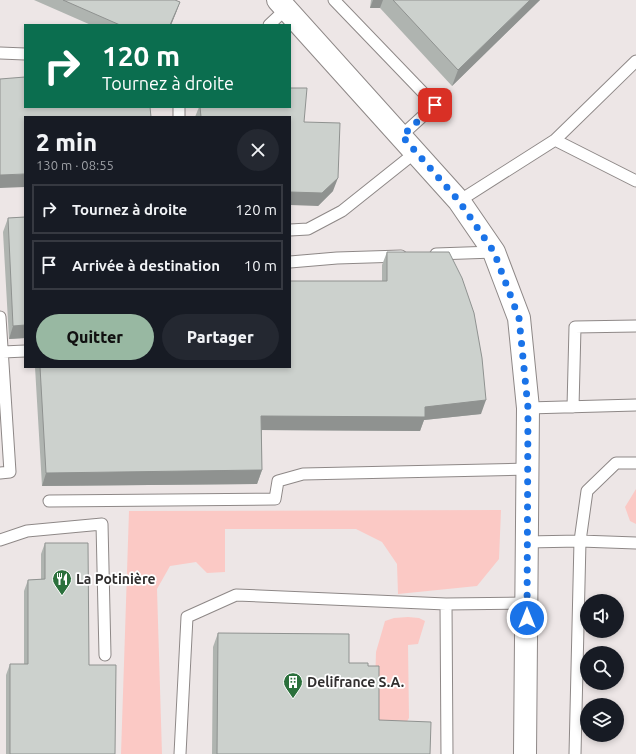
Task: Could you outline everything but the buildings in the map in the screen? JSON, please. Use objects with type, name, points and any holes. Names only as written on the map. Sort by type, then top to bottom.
[{"type":"street","points":[[282,4],[459,201],[494,252],[519,318],[528,408],[525,754]]},
{"type":"lane","points":[[291,230],[308,228],[342,211],[409,144],[435,105],[334,0]]},
{"type":"lane","points":[[270,24],[282,4]]},
{"type":"lane","points":[[0,53],[24,54]]},
{"type":"lane","points":[[459,201],[555,140],[636,61]]},
{"type":"lane","points":[[555,140],[636,181]]},
{"type":"lane","points":[[291,262],[337,258],[494,252]]},
{"type":"lane","points":[[0,317],[10,472],[0,472]]},
{"type":"lane","points":[[574,407],[575,327],[636,326]]},
{"type":"lane","points":[[3,352],[24,351]]},
{"type":"lane","points":[[528,408],[636,405]]},
{"type":"lane","points":[[575,754],[580,541],[587,491],[616,463],[636,463]]},
{"type":"lane","points":[[49,501],[275,499],[278,481],[303,474],[528,469]]},
{"type":"lane","points":[[0,540],[27,531],[102,524],[105,655]]},
{"type":"lane","points":[[526,542],[580,541],[636,543]]},
{"type":"lane","points":[[180,754],[187,617],[236,595],[446,604],[527,603]]},
{"type":"lane","points":[[446,604],[447,754]]},
{"type":"shaded area","points":[[636,489],[636,524],[630,521],[625,507]]},
{"type":"shaded area","points":[[501,510],[499,559],[477,586],[398,594],[397,564],[382,542],[356,529],[225,529],[225,572],[207,573],[196,562],[170,566],[157,589],[162,754],[121,754],[129,511]]},
{"type":"shaded area","points":[[394,618],[419,618],[425,621],[418,644],[408,645],[409,718],[399,735],[374,719],[376,652],[385,621]]},
{"type":"place","name":"La Potinière","points":[[62,596]]},
{"type":"place","name":"Delifrance S.A.","points":[[293,699]]},
{"type":"route","points":[[435,105],[402,136],[459,201],[494,252],[519,318],[528,408],[526,542],[527,618]]}]
